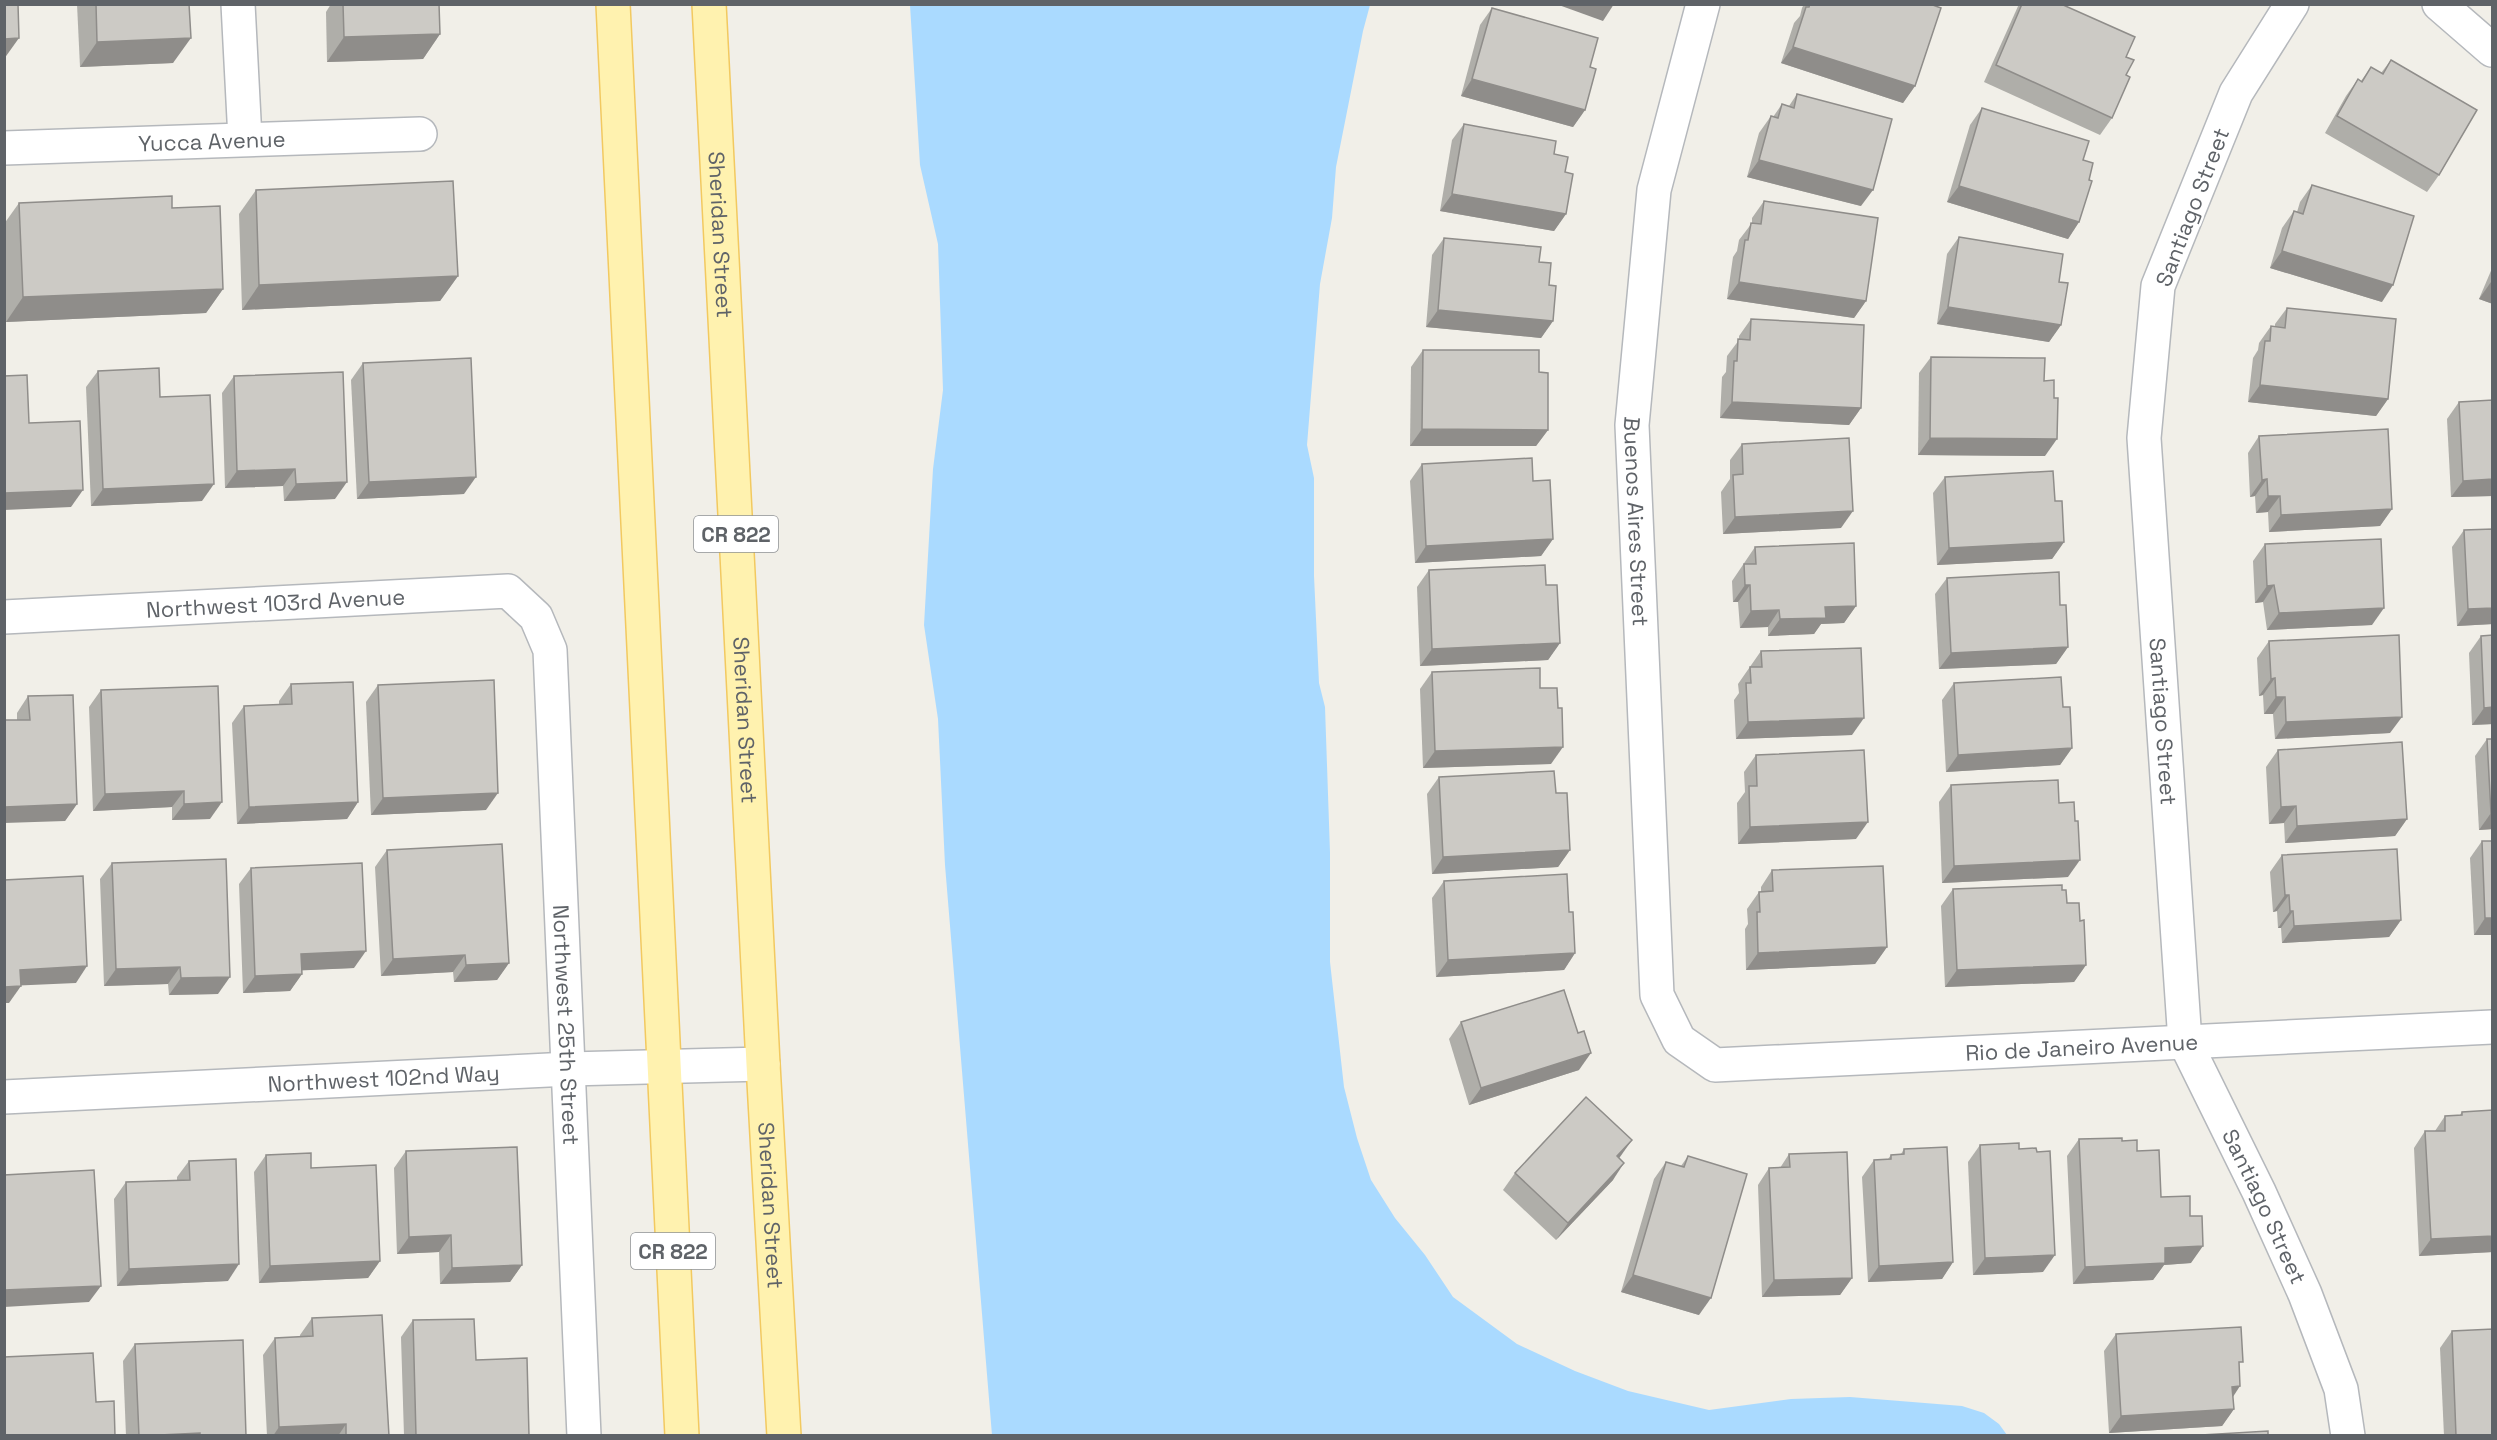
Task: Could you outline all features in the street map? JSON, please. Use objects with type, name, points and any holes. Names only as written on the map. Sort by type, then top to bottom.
[{"type":"main road","name":"CR 822","points":[[613,4],[682,1436]]},
{"type":"main road","name":"Sheridan Street","points":[[709,4],[762,1064],[784,1436]]},
{"type":"street","points":[[238,4],[245,139]]},
{"type":"street","name":"Buenos Aires Street","points":[[1679,1040],[1658,995],[1632,425],[1654,190],[1703,4]]},
{"type":"street","name":"Santiago Street","points":[[2292,4],[2236,93],[2158,286],[2145,438],[2185,1042],[2259,1192],[2305,1294],[2341,1389],[2348,1436]]},
{"type":"street","points":[[2439,4],[2493,50]]},
{"type":"street","name":"Yucca Avenue","points":[[4,148],[420,134]]},
{"type":"street","name":"Northwest 103rd Avenue","points":[[4,616],[508,591],[537,617]]},
{"type":"street","name":"Northwest 25th Street","points":[[537,617],[550,650],[584,1436]]},
{"type":"street","name":"Rio de Janeiro Avenue","points":[[1679,1040],[1715,1065],[2493,1027]]},
{"type":"street","name":"Northwest 102nd Way","points":[[4,1097],[569,1069],[762,1064]]},
{"type":"water","points":[[910,5],[1370,5],[1336,167],[1332,218],[1320,284],[1307,445],[1314,478],[1314,576],[1319,683],[1325,707],[1330,852],[1330,962],[1344,1087],[1371,1180],[1395,1218],[1425,1255],[1453,1297],[1517,1344],[1575,1371],[1628,1391],[1709,1410],[1791,1399],[1850,1397],[1962,1406],[1984,1413],[1999,1424],[2007,1435],[992,1435],[945,865],[938,719],[924,625],[933,469],[943,390],[938,244],[920,165]]},
{"type":"building","points":[[4,4],[18,4],[19,38],[4,39]]},
{"type":"building","points":[[96,4],[189,4],[191,38],[97,42]]},
{"type":"building","points":[[343,4],[439,4],[440,34],[344,37]]},
{"type":"building","points":[[1810,4],[1930,4],[1941,8],[1915,86],[1793,47],[1806,7]]},
{"type":"building","points":[[2022,4],[2061,4],[2135,37],[2126,57],[2134,60],[2126,75],[2130,77],[2112,118],[1996,65]]},
{"type":"building","points":[[1492,8],[1598,38],[1590,67],[1596,69],[1585,110],[1472,79]]},
{"type":"building","points":[[2391,60],[2477,110],[2439,175],[2337,116],[2358,79],[2362,82],[2371,67],[2383,74]]},
{"type":"building","points":[[1797,94],[1892,119],[1873,190],[1759,160],[1771,116],[1778,118],[1782,104],[1794,108]]},
{"type":"building","points":[[1982,108],[2089,141],[2083,160],[2093,163],[2089,180],[2092,181],[2079,222],[1959,186]]},
{"type":"building","points":[[1464,124],[1556,141],[1554,154],[1568,157],[1565,172],[1573,174],[1566,214],[1452,194]]},
{"type":"building","points":[[453,181],[458,276],[259,285],[256,190]]},
{"type":"building","points":[[2312,185],[2414,216],[2393,285],[2282,251],[2294,211],[2303,214]]},
{"type":"building","points":[[172,196],[172,208],[220,206],[223,289],[23,297],[19,203]]},
{"type":"building","points":[[1764,201],[1878,218],[1866,301],[1739,282],[1745,240],[1748,240],[1751,223],[1761,224]]},
{"type":"building","points":[[1959,237],[2063,254],[2059,282],[2068,283],[2061,325],[1948,307]]},
{"type":"building","points":[[1444,238],[1541,247],[1539,262],[1551,263],[1549,285],[1556,286],[1553,321],[1438,310]]},
{"type":"building","points":[[2287,308],[2396,319],[2388,399],[2260,385],[2265,341],[2270,341],[2271,326],[2285,328]]},
{"type":"building","points":[[1751,319],[1864,325],[1861,408],[1732,402],[1734,361],[1737,361],[1738,339],[1750,340]]},
{"type":"building","points":[[1423,350],[1539,350],[1539,372],[1548,373],[1548,430],[1422,429]]},
{"type":"building","points":[[1931,357],[2045,358],[2044,381],[2054,380],[2054,398],[2058,398],[2057,439],[1930,438]]},
{"type":"building","points":[[471,358],[476,477],[369,482],[363,363]]},
{"type":"building","points":[[159,368],[160,397],[210,395],[214,484],[103,489],[98,371]]},
{"type":"building","points":[[343,372],[347,482],[296,484],[295,469],[237,471],[234,376]]},
{"type":"building","points":[[27,375],[29,423],[80,421],[83,490],[4,493],[4,376]]},
{"type":"building","points":[[2493,400],[2493,479],[2463,481],[2459,402]]},
{"type":"building","points":[[2388,429],[2392,509],[2281,515],[2280,496],[2268,496],[2267,479],[2262,480],[2259,436]]},
{"type":"building","points":[[1849,438],[1853,511],[1735,517],[1733,475],[1743,474],[1742,444]]},
{"type":"building","points":[[1532,458],[1533,481],[1550,480],[1553,539],[1426,546],[1422,464]]},
{"type":"building","points":[[2053,471],[2055,501],[2062,501],[2064,542],[1949,548],[1945,477]]},
{"type":"building","points":[[2493,529],[2493,608],[2468,609],[2464,530]]},
{"type":"building","points":[[2381,539],[2384,608],[2279,613],[2274,585],[2267,586],[2265,544]]},
{"type":"building","points":[[1854,543],[1856,606],[1825,607],[1826,618],[1780,619],[1779,610],[1751,611],[1750,585],[1745,585],[1744,564],[1756,564],[1755,547]]},
{"type":"building","points":[[1545,565],[1546,585],[1557,585],[1560,643],[1432,649],[1429,570]]},
{"type":"building","points":[[2059,572],[2060,605],[2066,605],[2068,647],[1951,653],[1947,578]]},
{"type":"building","points":[[2399,635],[2402,717],[2286,722],[2285,697],[2276,697],[2275,678],[2271,679],[2269,641]]},
{"type":"building","points":[[2493,635],[2493,707],[2484,708],[2481,636]]},
{"type":"building","points":[[1861,648],[1864,718],[1748,722],[1746,683],[1751,683],[1750,667],[1762,667],[1761,651]]},
{"type":"building","points":[[1540,668],[1540,688],[1557,688],[1558,708],[1562,708],[1563,747],[1435,751],[1432,672]]},
{"type":"building","points":[[2061,677],[2063,707],[2070,707],[2072,748],[1958,755],[1954,683]]},
{"type":"building","points":[[494,680],[498,793],[383,798],[378,685]]},
{"type":"building","points":[[353,682],[358,802],[249,807],[244,706],[292,704],[291,684]]},
{"type":"building","points":[[218,686],[222,802],[184,804],[184,791],[105,794],[101,690]]},
{"type":"building","points":[[73,695],[77,804],[4,807],[4,720],[30,720],[28,696]]},
{"type":"building","points":[[2487,739],[2493,739],[2493,813],[2491,813]]},
{"type":"building","points":[[2402,742],[2407,819],[2297,826],[2296,806],[2281,807],[2278,750]]},
{"type":"building","points":[[1864,750],[1868,822],[1750,827],[1749,786],[1757,786],[1756,755]]},
{"type":"building","points":[[1554,771],[1556,793],[1567,793],[1570,850],[1443,857],[1439,777]]},
{"type":"building","points":[[2058,780],[2059,803],[2074,802],[2075,821],[2078,821],[2080,860],[1954,866],[1951,785]]},
{"type":"building","points":[[2482,841],[2493,841],[2493,918],[2485,918]]},
{"type":"building","points":[[502,844],[509,963],[466,965],[465,955],[393,959],[387,850]]},
{"type":"building","points":[[2397,849],[2401,920],[2294,926],[2289,895],[2285,895],[2282,855]]},
{"type":"building","points":[[226,859],[230,977],[181,978],[180,967],[116,969],[112,863]]},
{"type":"building","points":[[362,863],[366,951],[301,954],[302,974],[255,976],[251,868]]},
{"type":"building","points":[[1883,866],[1887,947],[1758,953],[1759,892],[1773,891],[1772,870]]},
{"type":"building","points":[[1567,874],[1569,912],[1573,912],[1575,953],[1448,960],[1444,881]]},
{"type":"building","points":[[83,876],[87,966],[20,970],[21,986],[4,987],[4,880]]},
{"type":"building","points":[[2062,885],[2062,890],[2066,890],[2067,903],[2079,903],[2080,921],[2084,920],[2086,965],[1957,970],[1953,889]]},
{"type":"building","points":[[1564,990],[1578,1033],[1584,1031],[1591,1053],[1481,1088],[1461,1022]]},
{"type":"building","points":[[1586,1097],[1632,1140],[1617,1156],[1624,1163],[1568,1223],[1515,1173]]},
{"type":"building","points":[[2493,1110],[2493,1236],[2431,1239],[2425,1131],[2445,1131],[2445,1116],[2462,1115],[2462,1112]]},
{"type":"building","points":[[2122,1138],[2122,1141],[2137,1140],[2137,1151],[2159,1150],[2161,1197],[2190,1196],[2190,1216],[2202,1216],[2203,1246],[2165,1248],[2165,1263],[2085,1267],[2079,1139]]},
{"type":"building","points":[[2019,1143],[2019,1149],[2036,1148],[2037,1152],[2050,1151],[2055,1255],[1985,1258],[1980,1145]]},
{"type":"building","points":[[517,1147],[522,1265],[452,1268],[451,1235],[409,1237],[406,1151]]},
{"type":"building","points":[[1947,1147],[1953,1262],[1879,1266],[1874,1160],[1891,1159],[1891,1155],[1904,1154],[1904,1149]]},
{"type":"building","points":[[1847,1152],[1852,1278],[1774,1280],[1769,1168],[1790,1167],[1789,1154]]},
{"type":"building","points":[[311,1153],[311,1168],[376,1165],[380,1261],[270,1266],[266,1155]]},
{"type":"building","points":[[1688,1156],[1747,1174],[1711,1298],[1633,1275],[1666,1162],[1684,1167]]},
{"type":"building","points":[[236,1159],[239,1264],[129,1269],[126,1182],[190,1180],[189,1161]]},
{"type":"building","points":[[94,1170],[101,1286],[4,1290],[4,1175]]},
{"type":"building","points":[[382,1315],[389,1436],[346,1436],[346,1424],[279,1427],[275,1338],[313,1336],[312,1318]]},
{"type":"building","points":[[474,1319],[476,1360],[527,1358],[529,1435],[416,1436],[413,1320]]},
{"type":"building","points":[[2241,1327],[2243,1362],[2239,1362],[2240,1386],[2232,1387],[2234,1409],[2121,1416],[2116,1334]]},
{"type":"building","points":[[2493,1329],[2493,1436],[2456,1436],[2452,1331]]},
{"type":"building","points":[[243,1340],[246,1436],[200,1436],[200,1433],[139,1436],[135,1344]]},
{"type":"building","points":[[93,1353],[96,1402],[114,1401],[115,1436],[4,1436],[4,1357]]},
{"type":"building","points":[[2268,1431],[2268,1436],[2184,1436]]}]
